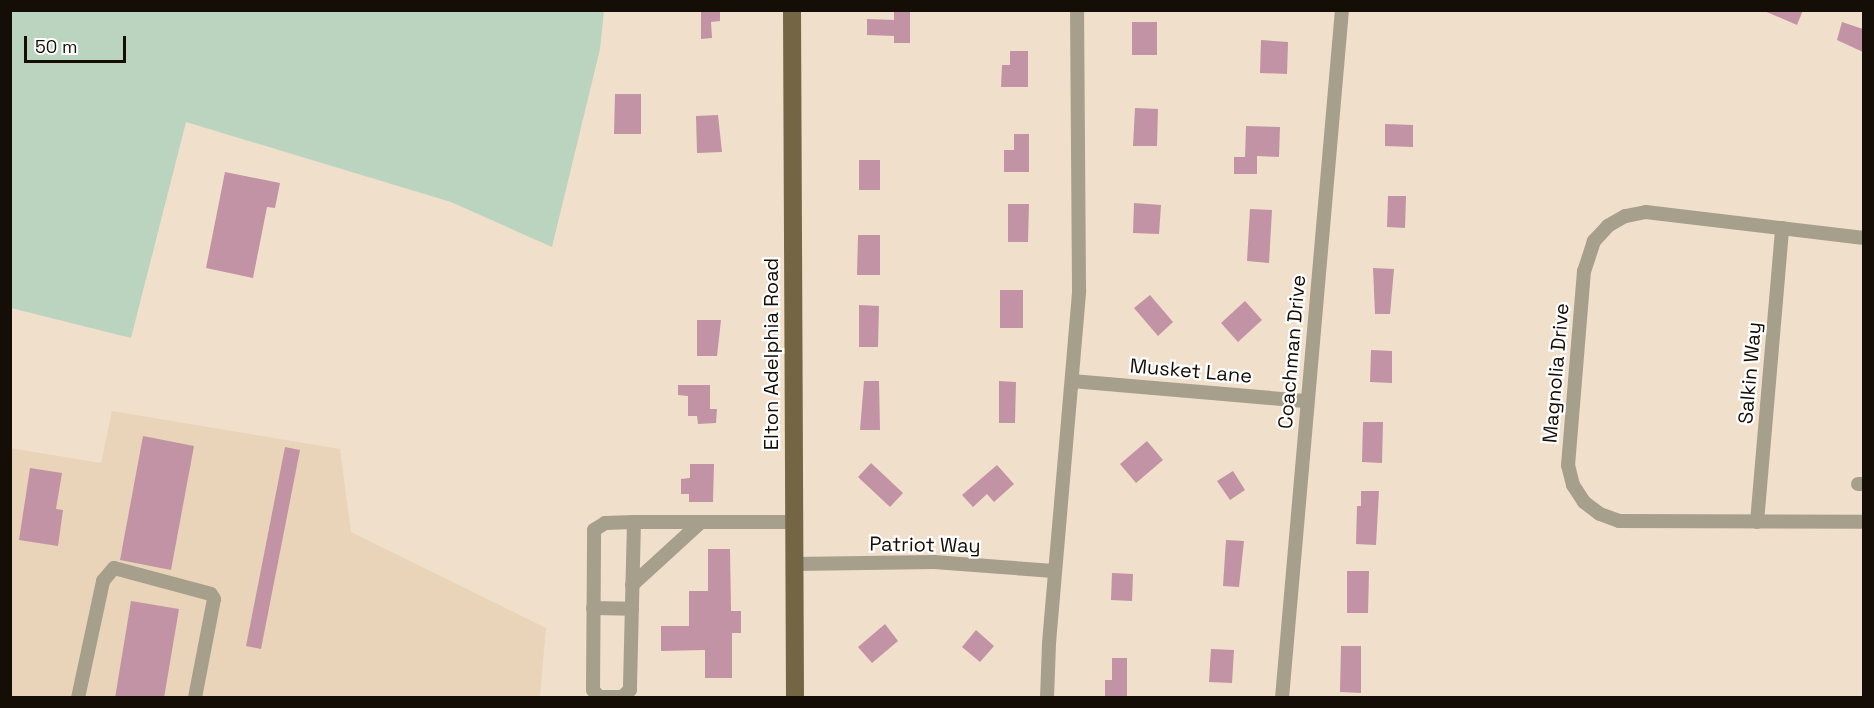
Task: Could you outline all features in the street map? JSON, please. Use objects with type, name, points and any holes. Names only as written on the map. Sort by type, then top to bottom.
[{"type":"main road","name":"Elton Adelphia Road","points":[[792,10],[795,698]]},
{"type":"street","points":[[1047,698],[1054,571],[1072,381],[1081,248],[1077,10]]},
{"type":"street","name":"Coachman Drive","points":[[1282,698],[1342,10]]},
{"type":"street","name":"Magnolia Drive","points":[[1863,238],[1646,212],[1626,216],[1608,226],[1594,241],[1586,260],[1568,465],[1578,494],[1591,508],[1609,518],[1629,522],[1863,522]]},
{"type":"street","name":"Salkin Way","points":[[1757,522],[1782,228]]},
{"type":"street","name":"Musket Lane","points":[[1072,381],[1307,401]]},
{"type":"street","points":[[633,522],[630,690],[622,697],[599,696],[593,690],[594,530],[605,523],[633,522],[794,522]]},
{"type":"street","points":[[632,585],[701,522]]},
{"type":"street","name":"Patriot Way","points":[[795,564],[934,562],[1054,571]]},
{"type":"street","points":[[78,698],[103,581],[114,568],[211,594],[214,600],[195,698]]},
{"type":"street","points":[[593,608],[632,609]]},
{"type":"shaded area","points":[[112,411],[340,449],[351,532],[546,628],[540,697],[11,697],[10,448],[101,463]]},
{"type":"green space","points":[[11,10],[604,11],[600,49],[552,247],[451,202],[186,122],[131,338],[11,308]]},
{"type":"building","points":[[701,10],[720,10],[720,21],[711,22],[712,38],[701,39]]},
{"type":"building","points":[[894,10],[910,10],[910,43],[894,43],[894,36],[867,35],[867,19],[894,20]]},
{"type":"building","points":[[1762,10],[1803,10],[1797,25]]},
{"type":"building","points":[[1132,22],[1157,22],[1157,55],[1132,55]]},
{"type":"building","points":[[1842,22],[1863,29],[1863,52],[1837,40]]},
{"type":"building","points":[[1261,40],[1288,42],[1287,74],[1260,73]]},
{"type":"building","points":[[1010,51],[1028,51],[1028,87],[1001,87],[1002,65],[1010,65]]},
{"type":"building","points":[[615,94],[641,94],[641,134],[614,134]]},
{"type":"building","points":[[1135,108],[1158,109],[1157,146],[1133,146]]},
{"type":"building","points":[[718,115],[722,152],[697,153],[696,116]]},
{"type":"building","points":[[1385,124],[1413,125],[1413,147],[1385,146]]},
{"type":"building","points":[[1246,126],[1280,127],[1279,157],[1257,156],[1257,174],[1234,174],[1234,157],[1245,157]]},
{"type":"building","points":[[1014,134],[1029,134],[1029,172],[1004,172],[1004,150],[1014,150]]},
{"type":"building","points":[[859,160],[880,160],[880,190],[859,190]]},
{"type":"building","points":[[225,172],[280,183],[275,208],[267,207],[253,278],[206,268]]},
{"type":"building","points":[[1388,196],[1406,196],[1405,228],[1387,227]]},
{"type":"building","points":[[1134,203],[1161,205],[1159,234],[1133,233]]},
{"type":"building","points":[[1008,204],[1029,204],[1028,242],[1008,242]]},
{"type":"building","points":[[1250,209],[1272,210],[1269,263],[1247,261]]},
{"type":"building","points":[[858,235],[880,235],[880,275],[857,275]]},
{"type":"building","points":[[1373,268],[1394,269],[1390,314],[1375,314]]},
{"type":"building","points":[[1000,290],[1023,290],[1023,328],[1000,328]]},
{"type":"building","points":[[1150,295],[1173,322],[1158,336],[1134,308]]},
{"type":"building","points":[[1245,301],[1262,320],[1238,342],[1221,323]]},
{"type":"building","points":[[859,305],[879,306],[878,347],[859,347]]},
{"type":"building","points":[[697,320],[721,320],[717,356],[697,356]]},
{"type":"building","points":[[1371,350],[1392,351],[1392,383],[1370,382]]},
{"type":"building","points":[[864,381],[879,381],[880,430],[860,430]]},
{"type":"building","points":[[999,381],[1016,382],[1015,423],[999,423]]},
{"type":"building","points":[[678,385],[710,385],[710,409],[717,409],[716,423],[698,424],[697,416],[688,416],[688,396],[678,395]]},
{"type":"building","points":[[1363,422],[1383,422],[1382,463],[1362,462]]},
{"type":"building","points":[[143,436],[194,446],[171,570],[120,560]]},
{"type":"building","points":[[1147,441],[1163,460],[1136,483],[1120,464]]},
{"type":"building","points":[[285,447],[300,450],[261,649],[246,646]]},
{"type":"building","points":[[871,463],[903,493],[890,507],[858,477]]},
{"type":"building","points":[[690,464],[714,464],[713,502],[689,502],[689,494],[681,494],[681,479],[690,478]]},
{"type":"building","points":[[997,465],[1014,484],[994,502],[987,494],[973,507],[962,495]]},
{"type":"building","points":[[30,468],[62,473],[56,509],[63,510],[58,546],[19,540]]},
{"type":"building","points":[[1233,471],[1245,490],[1230,500],[1217,481]]},
{"type":"building","points":[[1361,491],[1379,491],[1376,545],[1356,544],[1357,506],[1361,506]]},
{"type":"building","points":[[1226,540],[1244,541],[1239,587],[1223,586]]},
{"type":"building","points":[[708,549],[730,549],[731,611],[741,611],[741,633],[732,633],[732,678],[705,678],[705,650],[661,651],[661,626],[689,626],[689,591],[708,591]]},
{"type":"building","points":[[1347,571],[1369,571],[1368,613],[1347,613]]},
{"type":"building","points":[[1112,573],[1133,574],[1132,601],[1111,600]]},
{"type":"building","points":[[131,601],[179,609],[164,698],[115,698]]},
{"type":"building","points":[[885,624],[898,641],[872,663],[858,647]]},
{"type":"building","points":[[976,630],[994,646],[980,662],[962,647]]},
{"type":"building","points":[[1341,646],[1361,646],[1361,693],[1340,692]]},
{"type":"building","points":[[1211,649],[1234,650],[1232,683],[1209,682]]},
{"type":"building","points":[[1112,658],[1127,658],[1127,698],[1105,698],[1105,680],[1112,680]]}]
